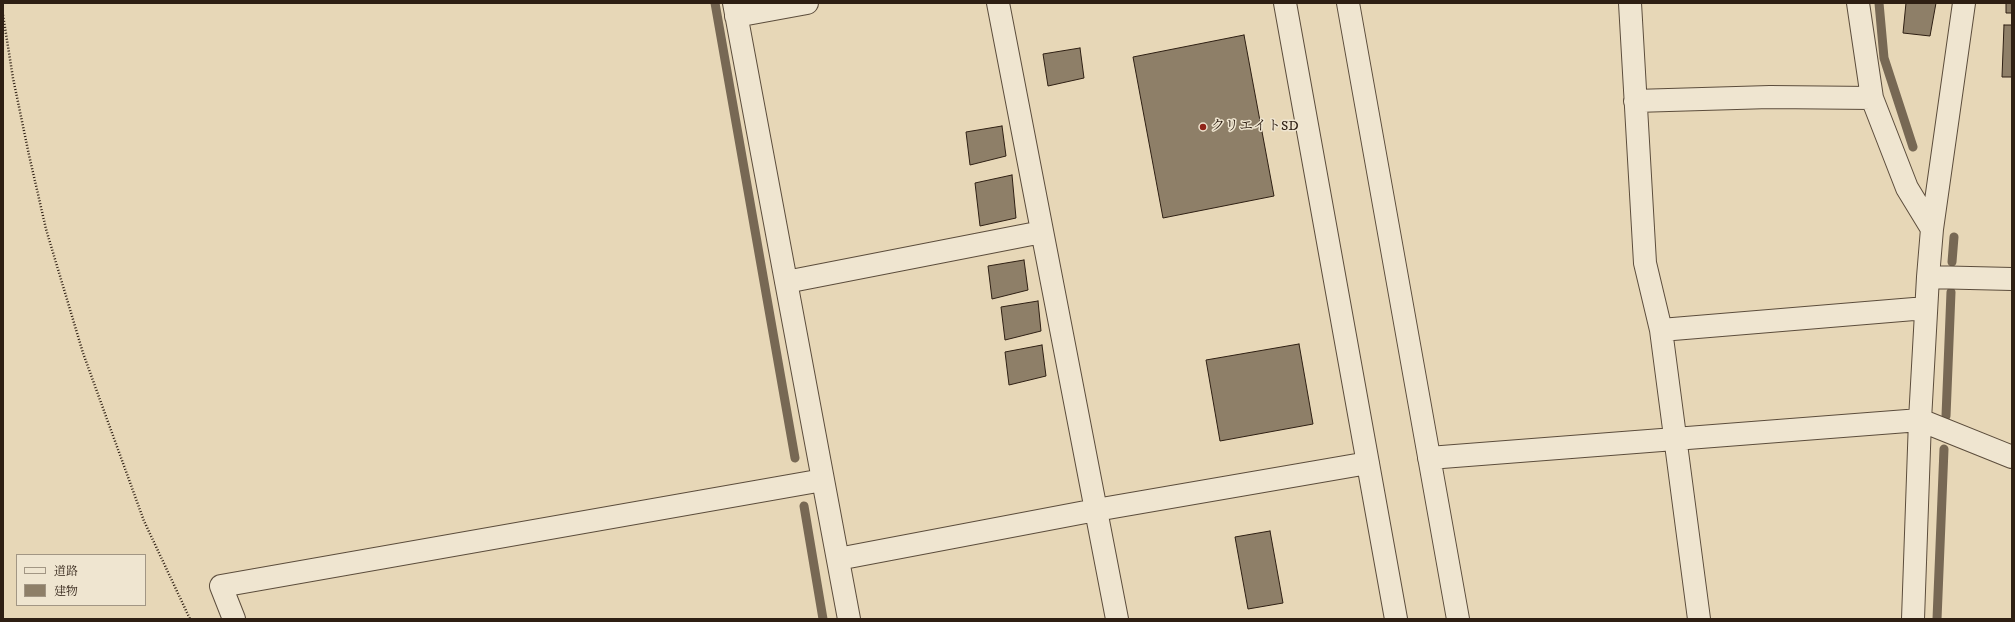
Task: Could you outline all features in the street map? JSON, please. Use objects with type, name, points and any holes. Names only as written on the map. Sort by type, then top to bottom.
[{"type":"street","points":[[807,3],[735,9],[849,619]]},
{"type":"street","points":[[998,3],[1117,619]]},
{"type":"street","points":[[1285,3],[1396,619]]},
{"type":"street","points":[[1348,3],[1458,619]]},
{"type":"street","points":[[1630,3],[1645,263],[1661,330],[1677,439],[1699,619]]},
{"type":"street","points":[[1858,3],[1872,98],[1907,188],[1932,229]]},
{"type":"street","points":[[1913,619],[1920,420],[1928,277],[1932,229],[1964,3]]},
{"type":"street","points":[[1635,100],[1770,97],[1872,98]]},
{"type":"street","points":[[786,282],[1042,232]]},
{"type":"street","points":[[1928,277],[2012,279]]},
{"type":"street","points":[[1661,330],[1926,308]]},
{"type":"street","points":[[1429,458],[1920,420],[2012,457]]},
{"type":"street","points":[[838,559],[1096,510],[1368,463]]},
{"type":"street","points":[[234,619],[221,586],[823,480]]},
{"type":"path","points":[[3,15],[13,78],[46,229],[83,353],[144,521],[190,619]]},
{"type":"building","points":[[1906,3],[1936,3],[1930,36],[1903,33]]},
{"type":"building","points":[[2006,3],[2012,3],[2012,13],[2006,13]]},
{"type":"building","points":[[2004,25],[2012,25],[2012,77],[2002,77]]},
{"type":"building","name":"クリエイトSD","points":[[1244,35],[1274,196],[1163,218],[1133,57]]},
{"type":"building","points":[[1080,48],[1084,78],[1048,86],[1043,54]]},
{"type":"building","points":[[1002,126],[1006,156],[970,165],[966,132]]},
{"type":"building","points":[[1012,175],[1016,218],[980,226],[975,183]]},
{"type":"building","points":[[1024,260],[1028,290],[992,299],[988,266]]},
{"type":"building","points":[[1038,301],[1041,331],[1005,340],[1001,307]]},
{"type":"building","points":[[1299,344],[1313,424],[1220,441],[1206,360]]},
{"type":"building","points":[[1042,345],[1046,376],[1009,385],[1005,352]]},
{"type":"building","points":[[1270,531],[1283,603],[1248,609],[1235,537]]},
{"type":"waterway","points":[[715,3],[795,458]]},
{"type":"waterway","points":[[1879,3],[1884,58],[1913,147]]},
{"type":"waterway","points":[[1952,262],[1954,237]]},
{"type":"waterway","points":[[1946,416],[1951,292]]},
{"type":"waterway","points":[[1937,619],[1944,449]]},
{"type":"waterway","points":[[804,506],[823,619]]},
{"type":"place","name":"クリエイトSD","points":[[1203,127]]}]
